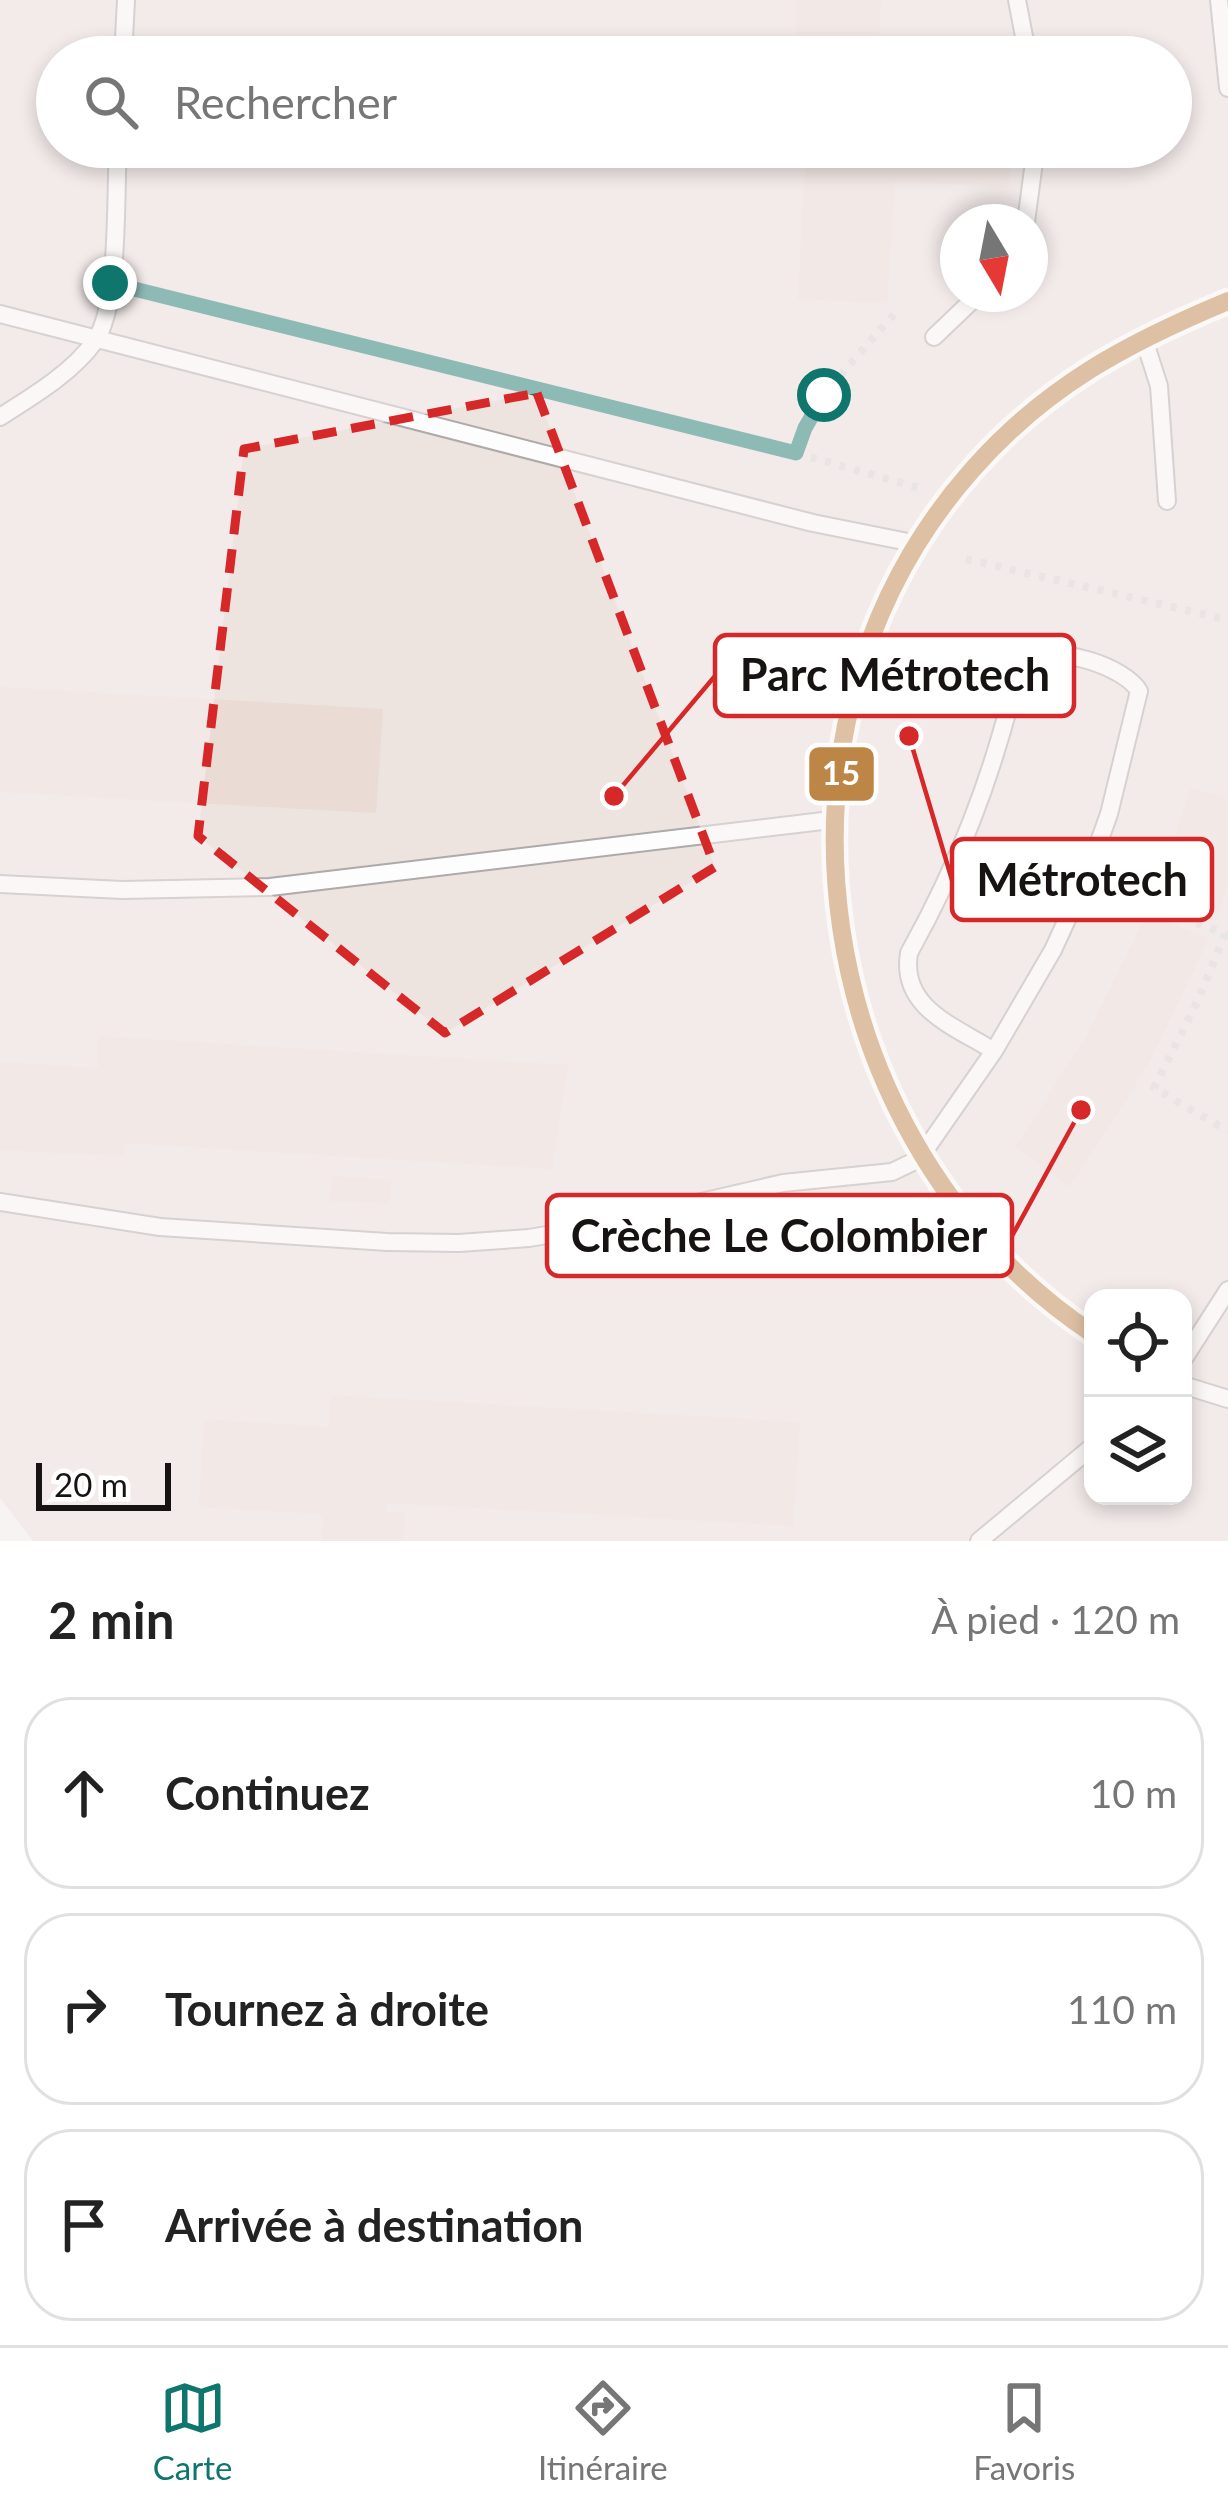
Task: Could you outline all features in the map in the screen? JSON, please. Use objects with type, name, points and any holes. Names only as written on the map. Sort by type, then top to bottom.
[{"type":"lane","points":[[124,36],[126,0]]},
{"type":"lane","points":[[1017,0],[1024,36]]},
{"type":"lane","points":[[1219,0],[1228,88]]},
{"type":"lane","points":[[0,417],[77,362],[98,338],[108,312],[117,168]]},
{"type":"lane","points":[[1028,204],[1033,168]]},
{"type":"lane","points":[[1084,1327],[991,1250],[919,1159],[876,1076],[851,1003],[833,904],[831,820],[842,734],[866,651],[918,544],[976,466],[1048,398],[1143,336],[1228,302]]},
{"type":"lane","points":[[934,337],[960,312]]},
{"type":"lane","points":[[0,314],[813,523],[918,544]]},
{"type":"lane","points":[[1143,336],[1159,386],[1167,501]]},
{"type":"lane","points":[[0,1202],[160,1227],[387,1243],[459,1243],[529,1238],[784,1183],[892,1172],[919,1159],[994,1051],[1053,950],[1109,814],[1139,691],[1123,673],[1057,655],[1038,655],[1024,664],[1016,679],[982,801],[909,953],[906,970],[920,1006],[994,1051]]},
{"type":"lane","points":[[0,884],[122,890],[270,886],[831,820]]},
{"type":"lane","points":[[1192,1346],[1228,1290]]},
{"type":"lane","points":[[1192,1388],[1228,1399]]},
{"type":"lane","points":[[979,1541],[1084,1454]]},
{"type":"path","points":[[110,283],[796,453],[950,496]]},
{"type":"path","points":[[796,453],[824,395],[895,313]]},
{"type":"path","points":[[966,560],[1228,620]]},
{"type":"path","points":[[1142,901],[1227,932],[1154,1088],[1228,1131]]},
{"type":"highlighted area","points":[[537,393],[715,867],[445,1033],[198,836],[244,449]]},
{"type":"shaded area","points":[[0,0],[1228,0],[1228,1541],[33,1541],[0,1498]]},
{"type":"building","points":[[797,0],[881,0],[879,36],[795,36]]},
{"type":"building","points":[[805,168],[1010,168],[1009,188],[895,181],[887,303],[798,299]]},
{"type":"building","points":[[0,687],[383,709],[376,813],[0,792]]},
{"type":"building","points":[[1191,788],[1228,799],[1228,883],[1215,921],[1154,897]]},
{"type":"building","points":[[1147,913],[1209,939],[1148,1065],[1070,1187],[1015,1147],[1085,1039]]},
{"type":"building","points":[[98,1036],[568,1065],[552,1169],[124,1143],[123,1156],[0,1150],[0,1062],[98,1068]]},
{"type":"building","points":[[332,1176],[391,1180],[390,1204],[330,1201]]},
{"type":"building","points":[[331,1395],[800,1422],[793,1526],[387,1503],[386,1512],[405,1513],[404,1541],[322,1541],[323,1514],[199,1507],[204,1419],[329,1427]]},
{"type":"transit line","name":"15","points":[[1084,1326],[997,1253],[923,1156],[871,1046],[841,928],[836,807],[855,687],[900,573],[972,470],[1029,414],[1090,370],[1228,301]]},
{"type":"place","name":"Métrotech","points":[[909,736]]},
{"type":"place","name":"Parc Métrotech","points":[[614,796]]},
{"type":"place","name":"Crèche Le Colombier","points":[[1081,1110]]},
{"type":"route","points":[[110,283],[796,453],[824,395]]}]
